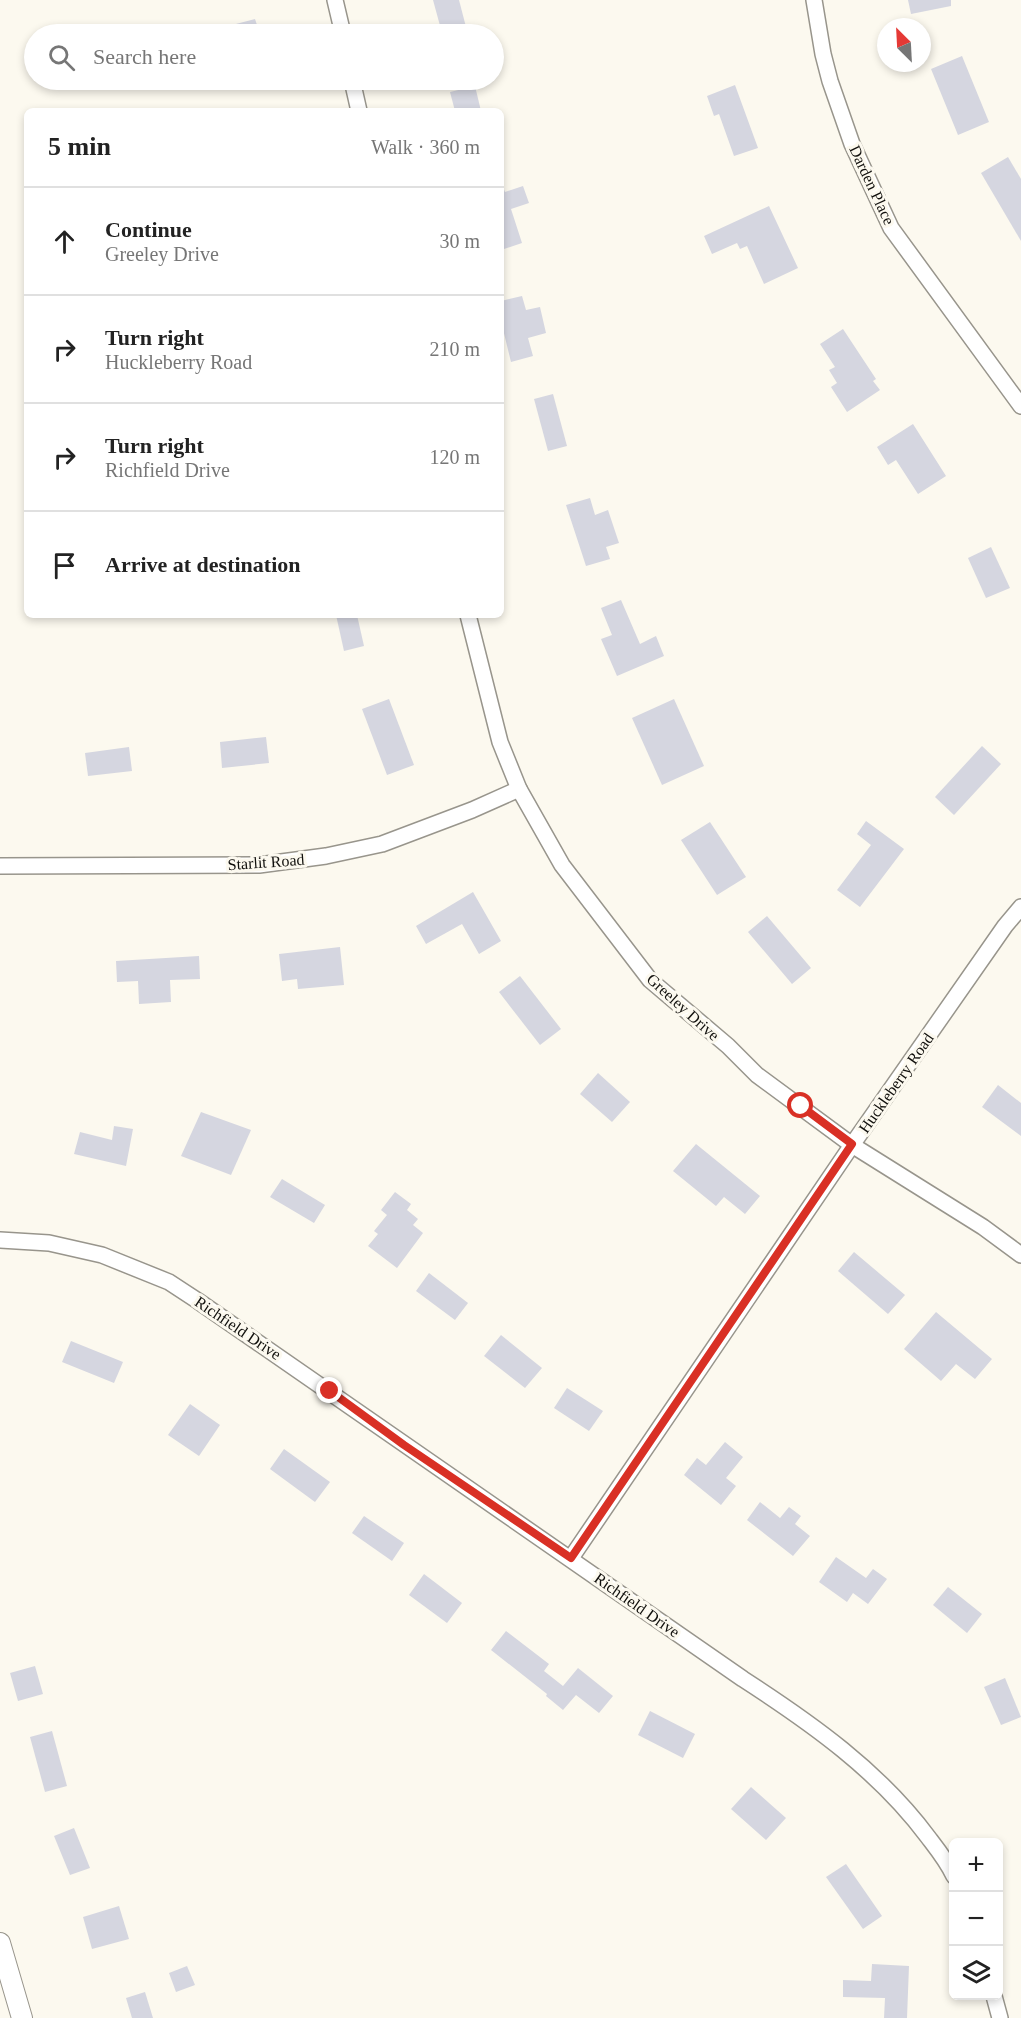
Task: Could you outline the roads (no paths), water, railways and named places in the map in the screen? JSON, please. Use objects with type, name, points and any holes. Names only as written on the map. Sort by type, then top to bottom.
[{"type":"street","points":[[335,0],[341,24]]},
{"type":"street","name":"Darden Place","points":[[814,0],[830,81],[852,144],[891,228],[1021,406]]},
{"type":"street","points":[[354,90],[358,108]]},
{"type":"street","name":"Greeley Drive","points":[[469,618],[500,742],[519,789],[562,865],[650,980],[728,1046],[757,1075],[852,1144],[983,1227],[1021,1255]]},
{"type":"street","name":"Starlit Road","points":[[0,866],[259,865],[326,856],[382,844],[472,810],[519,789]]},
{"type":"street","name":"Huckleberry Road","points":[[571,1558],[852,1144],[1005,926],[1021,907]]},
{"type":"street","name":"Richfield Drive","points":[[0,1240],[50,1243],[102,1255],[169,1282],[794,1712],[862,1765],[913,1817],[949,1867]]},
{"type":"street","points":[[0,1943],[22,2018]]},
{"type":"street","points":[[995,2000],[1000,2018]]}]
